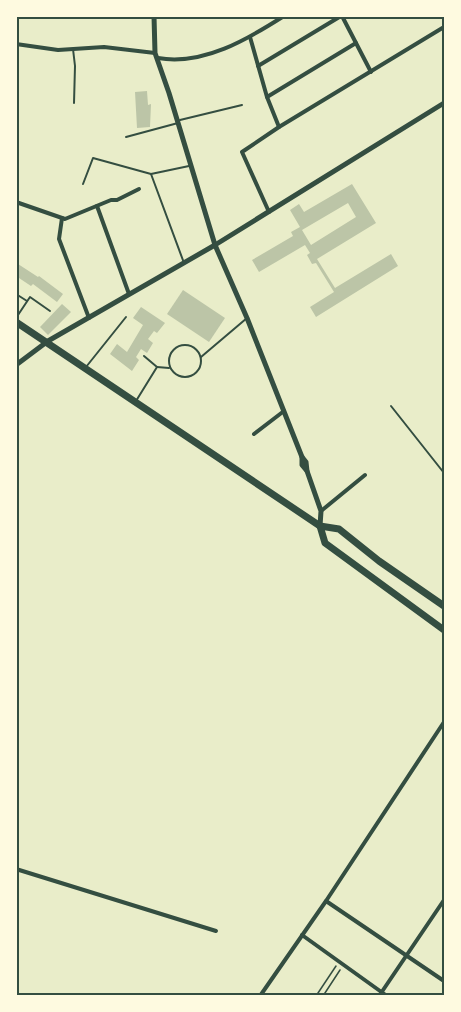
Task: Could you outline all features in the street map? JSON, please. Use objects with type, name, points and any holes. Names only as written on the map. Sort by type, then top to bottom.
[{"type":"main road","points":[[16,320],[320,526],[339,529],[387,567],[444,606]]},
{"type":"main road","points":[[320,526],[325,543],[444,630]]},
{"type":"street","points":[[154,16],[156,55],[215,245],[247,318],[302,457],[302,465],[307,471],[321,512],[320,526]]},
{"type":"street","points":[[16,44],[58,50],[104,47],[156,55],[168,60],[197,57],[250,37],[284,16]]},
{"type":"street","points":[[258,66],[342,16],[371,72]]},
{"type":"street","points":[[269,212],[242,152],[444,27]]},
{"type":"street","points":[[250,37],[267,97],[279,127]]},
{"type":"street","points":[[267,97],[356,43]]},
{"type":"street","points":[[16,365],[48,341],[215,245],[444,103]]},
{"type":"street","points":[[16,202],[62,218],[71,218],[139,189]]},
{"type":"street","points":[[97,206],[129,294]]},
{"type":"street","points":[[62,218],[60,239],[89,318]]},
{"type":"street","points":[[254,434],[284,411]]},
{"type":"street","points":[[321,512],[365,475]]},
{"type":"street","points":[[260,996],[326,901],[444,722]]},
{"type":"street","points":[[16,869],[216,931]]},
{"type":"street","points":[[380,994],[444,900]]},
{"type":"street","points":[[326,901],[444,981]]},
{"type":"street","points":[[302,935],[380,994],[387,996]]},
{"type":"lane","points":[[73,49],[74,103]]},
{"type":"lane","points":[[126,136],[242,105]]},
{"type":"lane","points":[[83,184],[93,158],[151,174],[190,166]]},
{"type":"lane","points":[[151,174],[184,263]]},
{"type":"lane","points":[[16,294],[27,301]]},
{"type":"lane","points":[[16,320],[30,297],[50,311]]},
{"type":"lane","points":[[86,367],[126,317]]},
{"type":"lane","points":[[201,357],[247,318]]},
{"type":"lane","points":[[144,356],[157,367],[170,368],[178,375],[188,377],[197,372],[201,357],[190,346],[180,346],[171,352],[170,368]]},
{"type":"lane","points":[[136,401],[157,367]]},
{"type":"lane","points":[[391,406],[444,473]]},
{"type":"path","points":[[316,996],[339,961]]},
{"type":"path","points":[[323,996],[344,965]]},
{"type":"building","points":[[147,91],[148,105],[151,104],[150,127],[137,128],[135,92]]},
{"type":"building","points":[[352,184],[376,223],[317,259],[335,288],[391,254],[398,266],[316,317],[310,307],[334,292],[316,263],[312,264],[307,255],[310,253],[305,245],[259,272],[252,260],[293,236],[291,232],[300,227],[290,210],[299,204],[304,212]],"holes":[[[348,203],[356,217],[311,245],[302,230]]]},
{"type":"building","points":[[18,264],[63,294],[57,302],[33,284],[31,286],[16,276]]},
{"type":"building","points":[[183,290],[225,318],[209,342],[167,314]]},
{"type":"building","points":[[62,304],[71,312],[48,335],[40,327]]},
{"type":"building","points":[[141,307],[165,323],[148,339],[153,343],[147,353],[141,349],[136,357],[139,360],[132,371],[110,354],[117,344],[127,352],[143,325],[133,318]]}]
